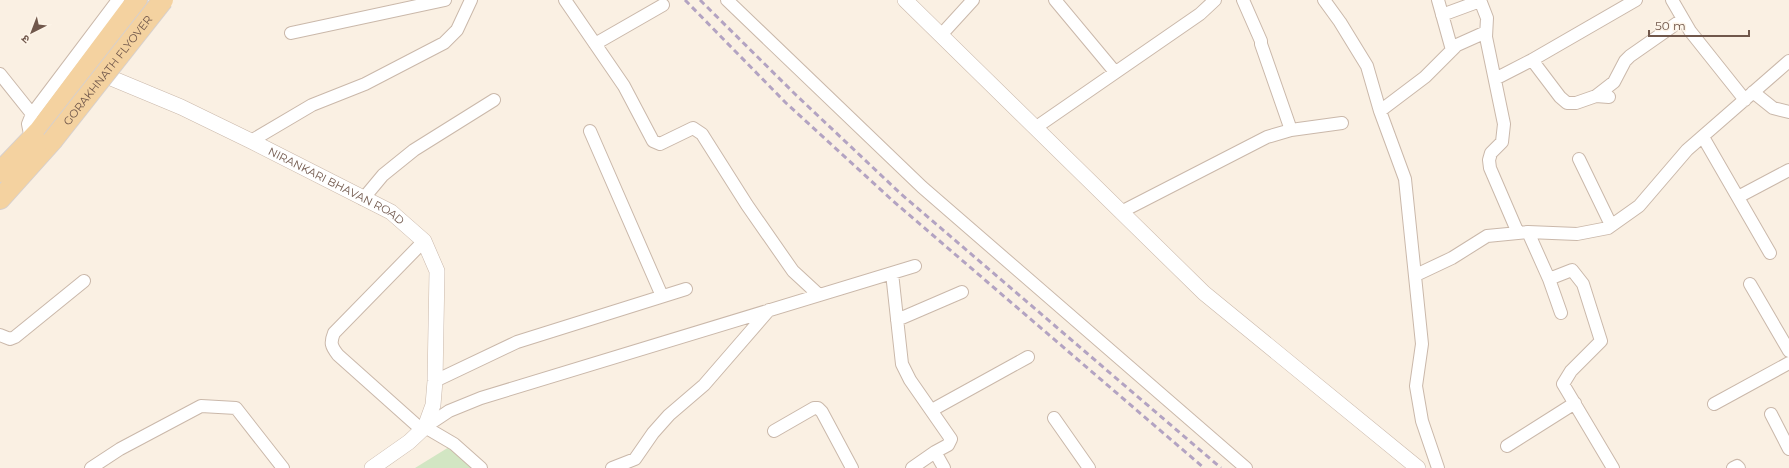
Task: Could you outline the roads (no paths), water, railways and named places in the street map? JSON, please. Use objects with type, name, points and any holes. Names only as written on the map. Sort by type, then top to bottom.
[{"type":"main road","name":"GORAKHNATH FLYOVER","points":[[39,131],[137,0]]},
{"type":"main road","name":"GORAKHNATH FLYOVER","points":[[39,131],[163,0]]},
{"type":"main road","points":[[0,199],[7,167],[39,131]]},
{"type":"street","points":[[0,74],[39,131],[118,0]]},
{"type":"street","points":[[291,33],[445,0]]},
{"type":"street","points":[[251,141],[312,105],[365,84],[444,43],[458,30],[471,0]]},
{"type":"street","points":[[565,0],[624,86],[653,141],[660,144],[693,128],[702,134],[747,205],[793,271],[820,295]]},
{"type":"street","points":[[728,0],[922,187],[1246,468]]},
{"type":"street","points":[[905,0],[1204,293],[1418,468]]},
{"type":"street","points":[[941,35],[973,0]]},
{"type":"street","points":[[1054,0],[1115,72]]},
{"type":"street","points":[[1035,128],[1200,14],[1215,0]]},
{"type":"street","points":[[1244,0],[1261,41],[1291,130]]},
{"type":"street","points":[[1324,0],[1340,22],[1367,66],[1380,110],[1405,179],[1422,344],[1416,386],[1422,421],[1438,468]]},
{"type":"street","points":[[1438,0],[1452,50]]},
{"type":"street","points":[[1442,15],[1480,0],[1487,18],[1486,32],[1504,124],[1502,142],[1492,153],[1489,160],[1490,168],[1523,233],[1549,279],[1561,313]]},
{"type":"street","points":[[1495,79],[1532,60],[1636,0]]},
{"type":"street","points":[[1672,0],[1700,43],[1749,96],[1774,108],[1789,112]]},
{"type":"street","points":[[595,44],[663,5]]},
{"type":"street","points":[[1532,60],[1560,97],[1568,103],[1576,103],[1596,96],[1614,82],[1630,56],[1684,19]]},
{"type":"street","points":[[1380,110],[1425,77],[1463,41],[1486,32]]},
{"type":"street","points":[[1416,275],[1452,258],[1487,236],[1523,233],[1578,234],[1608,228],[1639,206],[1687,150],[1789,61]]},
{"type":"street","name":"NIRANKARI BHAVAN ROAD","points":[[39,131],[39,142],[49,138],[97,79],[104,75],[181,107],[391,212],[424,241],[437,271],[435,381],[433,405],[424,429]]},
{"type":"street","points":[[1596,96],[1609,97]]},
{"type":"street","points":[[363,199],[383,175],[414,150],[494,100]]},
{"type":"street","points":[[1121,212],[1267,137],[1291,130],[1342,124]]},
{"type":"street","points":[[590,132],[662,296]]},
{"type":"street","points":[[1703,137],[1770,253]]},
{"type":"street","points":[[1579,159],[1611,226]]},
{"type":"street","points":[[1738,197],[1789,170]]},
{"type":"street","points":[[424,241],[334,333],[331,340],[332,347],[338,355],[424,429],[454,444],[481,468]]},
{"type":"street","points":[[372,468],[449,411],[481,398],[915,266]]},
{"type":"street","points":[[1549,279],[1572,270],[1583,284],[1601,341],[1571,371],[1564,384],[1613,468]]},
{"type":"street","points":[[892,273],[902,364],[910,380],[951,439],[948,445],[912,468]]},
{"type":"street","points":[[0,335],[10,339],[15,337],[84,281]]},
{"type":"street","points":[[1750,284],[1789,351]]},
{"type":"street","points":[[435,381],[517,342],[686,289]]},
{"type":"street","points":[[897,320],[962,292]]},
{"type":"street","points":[[612,468],[638,464],[653,433],[669,415],[704,385],[769,310]]},
{"type":"street","points":[[932,410],[1028,357]]},
{"type":"street","points":[[1714,404],[1789,363]]},
{"type":"street","points":[[1507,446],[1575,403]]},
{"type":"street","points":[[91,468],[120,449],[201,406],[236,408],[283,468]]},
{"type":"street","points":[[774,431],[814,408],[818,408],[822,412],[852,468]]},
{"type":"street","points":[[1771,414],[1789,449]]},
{"type":"street","points":[[1054,418],[1089,468]]},
{"type":"street","points":[[935,452],[944,468]]},
{"type":"street","points":[[1733,468],[1737,466],[1739,468]]},
{"type":"railway","points":[[685,0],[786,103],[893,201],[1204,468]]},
{"type":"railway","points":[[700,0],[796,95],[901,194],[1221,468]]}]
